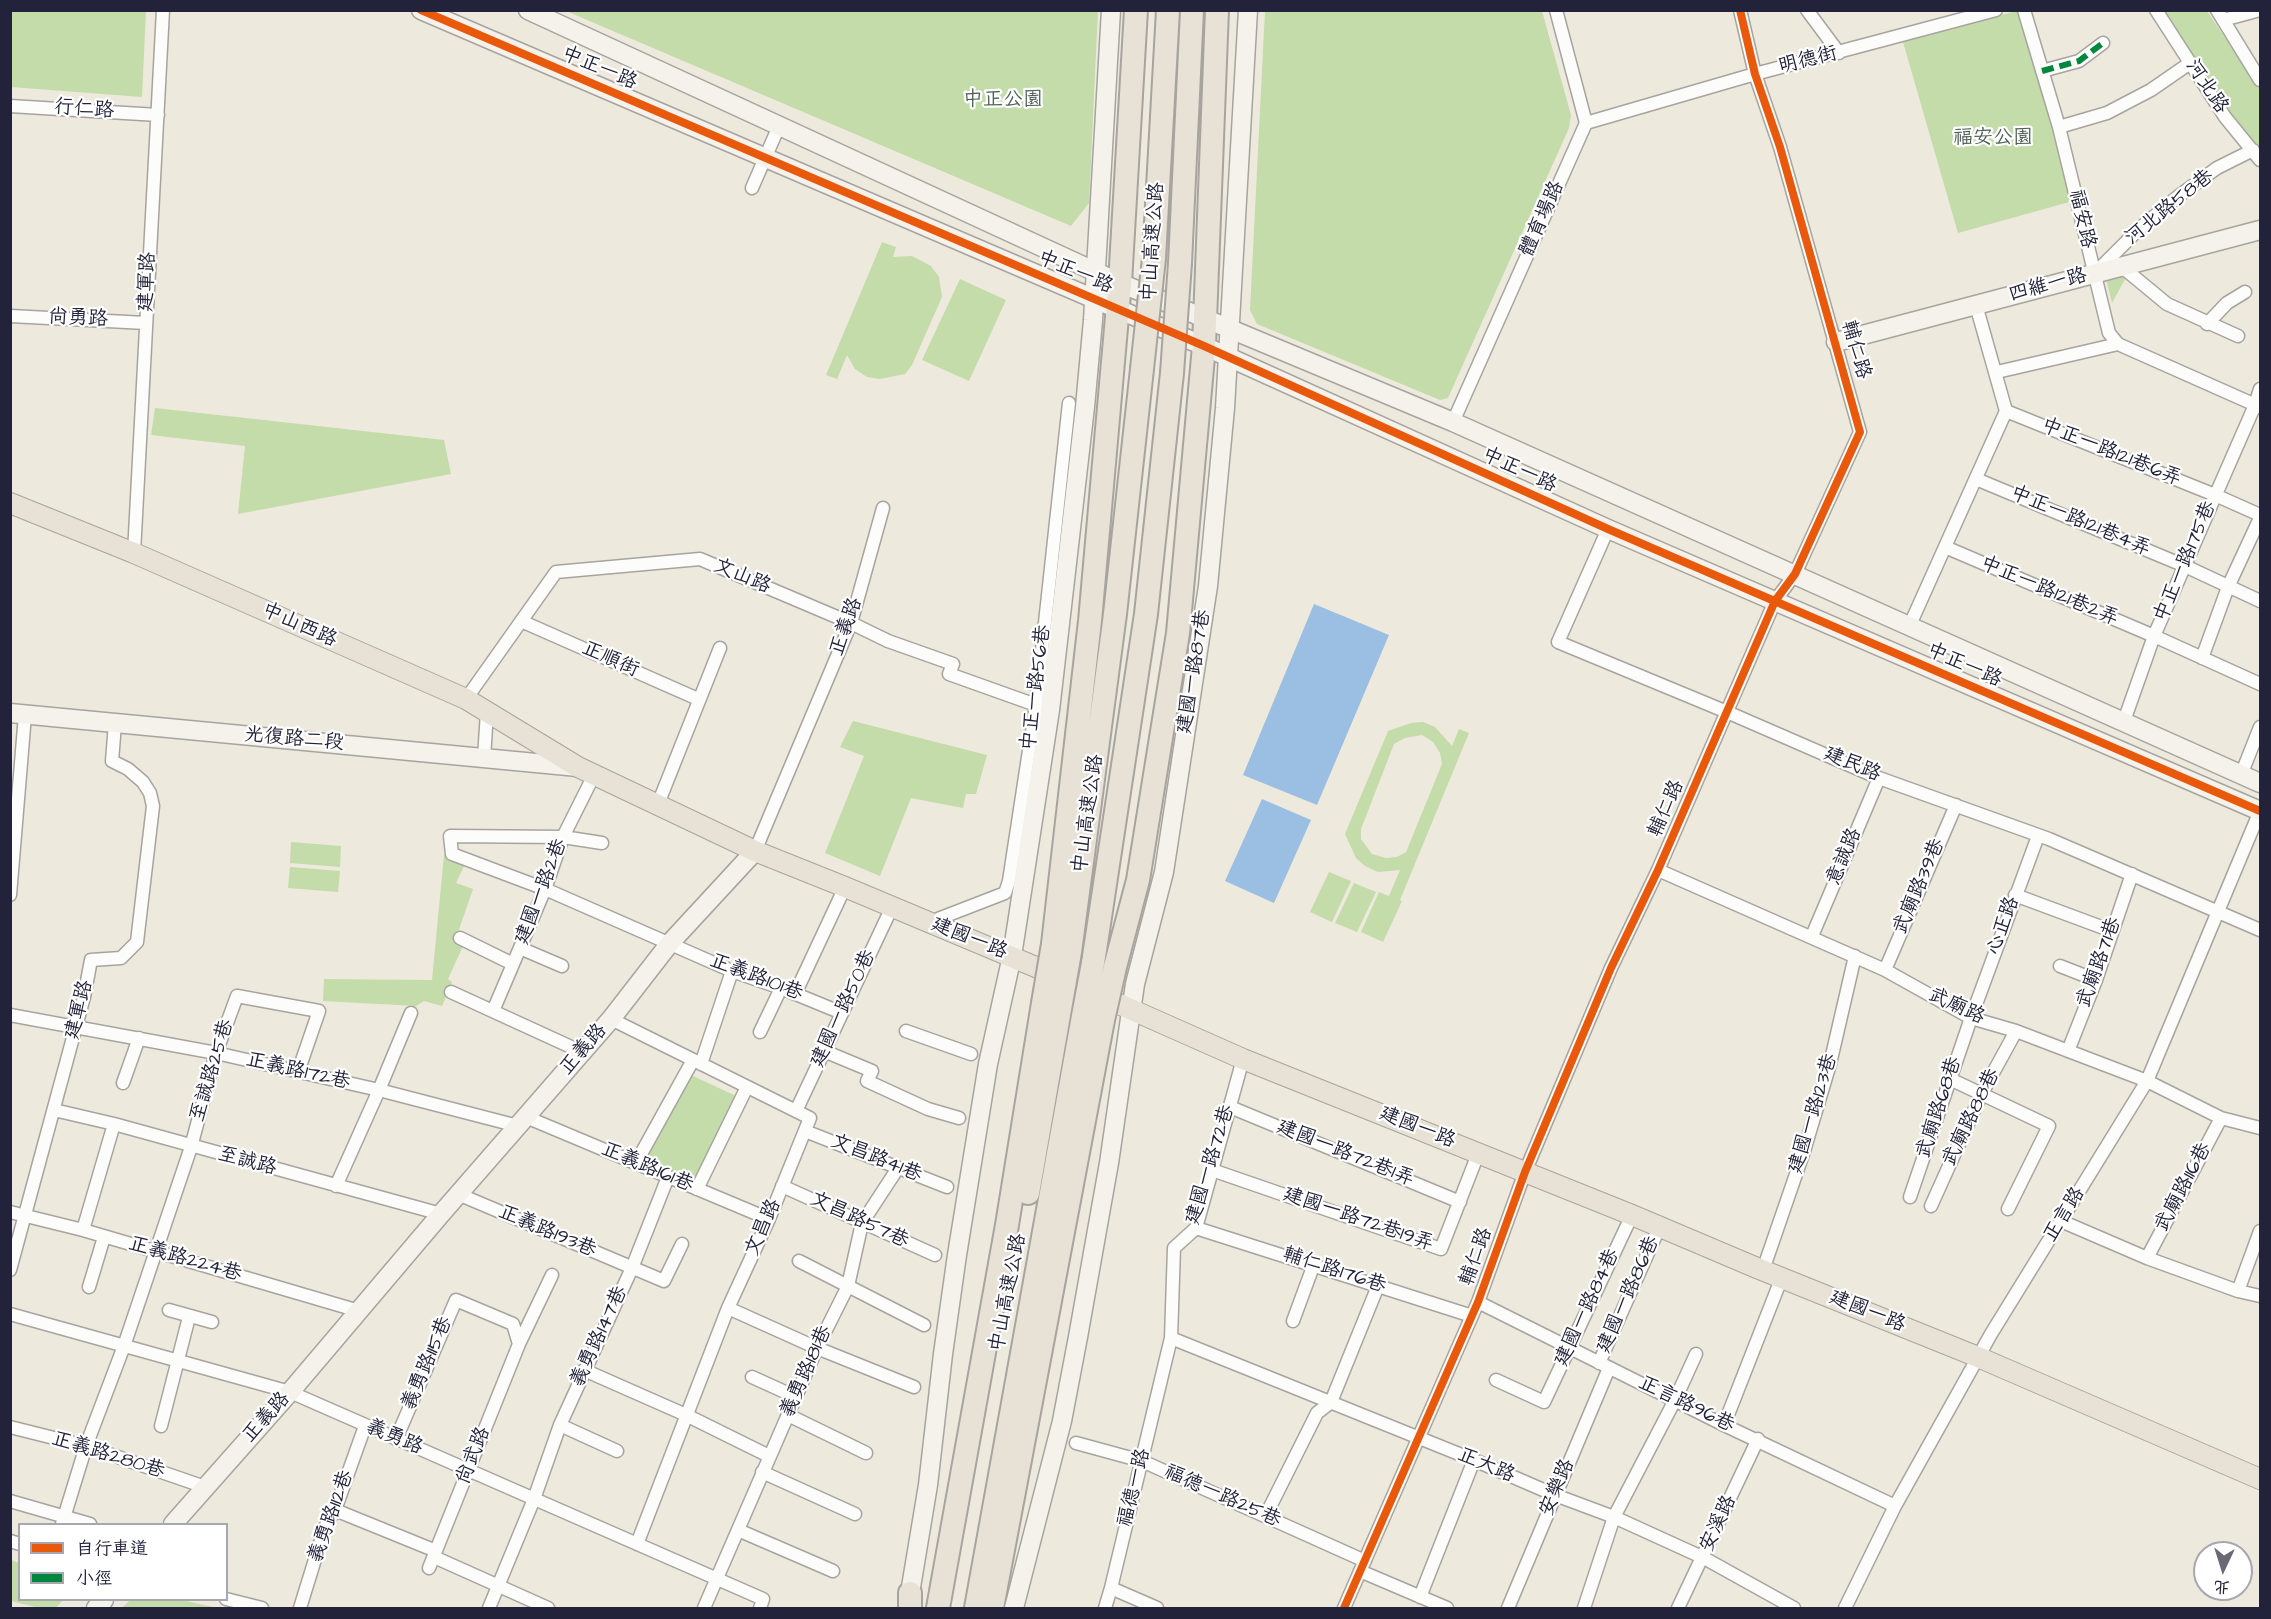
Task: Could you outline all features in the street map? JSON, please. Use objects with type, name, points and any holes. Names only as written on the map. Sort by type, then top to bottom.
[{"type":"highway","points":[[938,1608],[1005,1237],[1052,1006],[1061,948],[1120,283],[1136,10]]},
{"type":"highway","name":"中山高速公路","points":[[1061,948],[1115,614],[1154,258],[1168,10]]},
{"type":"highway","name":"中山高速公路","points":[[976,1608],[1093,1018],[1093,963],[1146,614],[1172,373],[1180,263],[1192,10]]},
{"type":"highway","points":[[992,1608],[1093,1018],[1116,967],[1138,880],[1178,633],[1204,346],[1217,10]]},
{"type":"highway","name":"中山高速公路","points":[[946,1608],[1006,1317],[1052,1006]]},
{"type":"main road","name":"中山西路","points":[[10,503],[134,553],[466,699],[586,771]]},
{"type":"main road","name":"建國一路","points":[[586,771],[755,851],[1012,956],[1243,1059],[1978,1357],[2260,1479]]},
{"type":"street","name":"建軍路","points":[[134,553],[163,10]]},
{"type":"street","name":"中正一路","points":[[421,10],[1118,308],[1608,530],[2260,811]]},
{"type":"street","name":"中正一路","points":[[528,10],[1120,283],[1453,422],[2260,783]]},
{"type":"street","points":[[909,1603],[957,1255],[988,1064],[1012,956],[1043,707],[1085,407],[1097,272],[1111,10]]},
{"type":"street","name":"建國一路87巷","points":[[1014,1608],[1062,1421],[1078,1337],[1109,1163],[1136,975],[1164,872],[1208,586],[1230,330],[1246,10]]},
{"type":"street","points":[[1556,10],[1586,123]]},
{"type":"street","name":"輔仁路","points":[[1344,1608],[1478,1302],[1525,1172],[1611,968],[1658,870],[1775,601],[1795,574],[1860,432],[1780,147],[1755,74],[1740,10]]},
{"type":"street","points":[[1808,10],[1839,53]]},
{"type":"street","name":"明德街","points":[[1586,123],[1755,74],[1839,53],[1959,15],[1996,10]]},
{"type":"street","name":"福安路","points":[[2024,10],[2060,128],[2109,333],[2118,344]]},
{"type":"street","name":"河北路","points":[[2156,10],[2225,117],[2257,155]]},
{"type":"street","points":[[2260,10],[2220,15],[2260,80]]},
{"type":"street","points":[[2042,71],[2079,61],[2103,43]]},
{"type":"street","points":[[2060,128],[2107,113],[2151,90],[2190,63]]},
{"type":"street","name":"行仁路","points":[[10,106],[158,115]]},
{"type":"street","name":"體育場路","points":[[1453,422],[1586,123]]},
{"type":"street","points":[[752,188],[779,126]]},
{"type":"street","name":"河北路58巷","points":[[2094,275],[2140,228],[2180,195],[2217,168],[2257,155]]},
{"type":"street","name":"四維一路","points":[[1836,342],[2260,230]]},
{"type":"street","points":[[2121,266],[2167,304],[2206,324],[2238,336]]},
{"type":"street","points":[[2206,324],[2227,303],[2245,292]]},
{"type":"street","points":[[1909,627],[2006,411],[1997,372],[1976,305]]},
{"type":"street","name":"尚勇路","points":[[10,316],[146,323]]},
{"type":"street","points":[[1997,372],[2118,344],[2258,406]]},
{"type":"street","name":"中正一路175巷","points":[[2124,721],[2154,636],[2215,495],[2258,406],[2260,389]]},
{"type":"street","name":"中正一路56巷","points":[[930,922],[1005,893],[1009,880],[1043,707],[1069,403]]},
{"type":"street","name":"中正一路121巷6弄","points":[[2006,411],[2215,495],[2260,517]]},
{"type":"street","name":"中正一路121巷4弄","points":[[1976,479],[2185,566],[2260,602]]},
{"type":"street","name":"正義路","points":[[174,1523],[290,1392],[458,1194],[611,1019],[669,943],[755,851],[851,623],[882,508]]},
{"type":"street","points":[[2202,658],[2229,587],[2260,517]]},
{"type":"street","name":"建民路","points":[[1608,530],[1558,642],[1879,778],[2038,836],[2260,930]]},
{"type":"street","name":"中正一路121巷2弄","points":[[1945,547],[2260,684]]},
{"type":"street","name":"文山路","points":[[466,699],[556,572],[700,559],[888,641],[952,664],[949,674],[1043,707]]},
{"type":"street","name":"正順街","points":[[521,621],[698,699]]},
{"type":"street","points":[[658,804],[720,648]]},
{"type":"street","points":[[484,758],[487,712]]},
{"type":"street","points":[[10,895],[18,714]]},
{"type":"street","name":"光復路二段","points":[[18,714],[484,758],[586,771]]},
{"type":"street","name":"建軍路","points":[[11,1269],[76,1026],[91,960],[121,958],[137,942],[153,806],[150,793],[143,782],[128,769],[112,760],[115,724]]},
{"type":"street","points":[[2241,775],[2260,727]]},
{"type":"street","name":"建國一路2巷","points":[[493,1011],[546,889],[586,771]]},
{"type":"street","name":"意誠路","points":[[1812,936],[1879,778]]},
{"type":"street","name":"武廟路39巷","points":[[1885,970],[1956,805]]},
{"type":"street","name":"正言路","points":[[1845,1608],[1895,1506],[1978,1357],[2147,1081],[2260,811]]},
{"type":"street","name":"正義路101巷","points":[[563,837],[450,836],[452,854],[546,889],[732,971],[842,1013]]},
{"type":"street","name":"心正路","points":[[1971,1018],[2038,836]]},
{"type":"street","points":[[563,837],[602,843]]},
{"type":"street","name":"武廟路","points":[[1658,870],[1885,970],[1971,1018],[2016,1031],[2147,1081],[2221,1118],[2260,1128]]},
{"type":"street","name":"武廟路71巷","points":[[2068,1051],[2096,980],[2132,874]]},
{"type":"street","points":[[795,994],[845,886]]},
{"type":"street","points":[[2015,895],[2112,932]]},
{"type":"street","name":"建國一路50巷","points":[[796,1111],[892,907]]},
{"type":"street","points":[[460,938],[513,964]]},
{"type":"street","points":[[520,948],[562,966]]},
{"type":"street","name":"建國一路123巷","points":[[1763,1270],[1804,1151],[1830,1065],[1855,956]]},
{"type":"street","points":[[2060,966],[2096,980]]},
{"type":"street","points":[[636,1163],[697,1062],[732,971]]},
{"type":"street","points":[[760,1032],[781,988]]},
{"type":"street","points":[[451,992],[582,1052]]},
{"type":"street","name":"至誠路25巷","points":[[63,1520],[86,1446],[124,1346],[191,1147],[216,1053],[237,996],[319,1011],[298,1072]]},
{"type":"street","points":[[336,1186],[411,1013]]},
{"type":"street","name":"正義路172巷","points":[[10,1015],[216,1053],[522,1121]]},
{"type":"street","name":"武廟路68巷","points":[[1910,1197],[1971,1018]]},
{"type":"street","points":[[611,1019],[810,1118],[805,1131]]},
{"type":"street","points":[[906,1031],[971,1054]]},
{"type":"street","name":"武廟路88巷","points":[[1931,1206],[1981,1095],[2016,1031]]},
{"type":"street","points":[[123,1083],[139,1038]]},
{"type":"street","points":[[824,1051],[872,1071],[867,1081],[928,1109],[960,1118]]},
{"type":"street","name":"建國一路72巷","points":[[1172,1338],[1174,1248],[1196,1228],[1243,1059]]},
{"type":"street","points":[[1950,1079],[2049,1126],[2008,1209]]},
{"type":"street","points":[[697,1189],[747,1087]]},
{"type":"street","name":"建國一路72巷1弄","points":[[1230,1107],[1460,1202]]},
{"type":"street","name":"至誠路","points":[[54,1110],[114,1124],[441,1214]]},
{"type":"street","name":"武廟路116巷","points":[[2147,1258],[2221,1118]]},
{"type":"street","name":"正義路161巷","points":[[522,1121],[636,1163],[769,1219]]},
{"type":"street","points":[[83,1230],[114,1124]]},
{"type":"street","name":"文昌路41巷","points":[[805,1131],[947,1187]]},
{"type":"street","name":"文昌路","points":[[637,1544],[728,1308],[769,1219],[805,1131]]},
{"type":"street","name":"建國一路72巷19弄","points":[[1212,1170],[1441,1249],[1478,1154]]},
{"type":"street","name":"義勇路181巷","points":[[704,1608],[817,1348],[848,1286],[862,1223],[898,1168]]},
{"type":"street","name":"義勇路147巷","points":[[489,1608],[534,1499],[560,1425],[632,1268],[668,1177]]},
{"type":"street","name":"文昌路57巷","points":[[782,1186],[935,1256]]},
{"type":"street","name":"正義路193巷","points":[[458,1194],[664,1281],[682,1244]]},
{"type":"street","name":"正義路224巷","points":[[10,1212],[83,1230],[359,1311]]},
{"type":"street","name":"建國一路84巷","points":[[1496,1380],[1544,1402],[1632,1215]]},
{"type":"street","points":[[2061,1221],[2147,1258],[2238,1291],[2260,1296]]},
{"type":"street","name":"建國一路86巷","points":[[1604,1365],[1659,1227]]},
{"type":"street","name":"輔仁路176巷","points":[[1196,1228],[1472,1316]]},
{"type":"street","points":[[2238,1291],[2260,1231]]},
{"type":"street","points":[[89,1287],[104,1237]]},
{"type":"street","points":[[799,1261],[924,1324]]},
{"type":"street","points":[[1293,1321],[1314,1264]]},
{"type":"street","name":"尚武路","points":[[433,1558],[519,1344],[552,1275]]},
{"type":"street","points":[[1724,1425],[1782,1277]]},
{"type":"street","points":[[1266,1515],[1317,1413],[1331,1402],[1378,1286]]},
{"type":"street","name":"義勇路115巷","points":[[396,1439],[456,1300],[513,1323],[519,1344]]},
{"type":"street","name":"正言路96巷","points":[[1478,1302],[1724,1425],[1758,1439],[1895,1506]]},
{"type":"street","points":[[728,1308],[817,1348],[914,1387]]},
{"type":"street","points":[[169,1310],[212,1322]]},
{"type":"street","name":"義勇路","points":[[10,1314],[290,1392],[716,1578],[762,1604]]},
{"type":"street","points":[[161,1426],[189,1317]]},
{"type":"street","name":"正大路","points":[[1172,1338],[1614,1517],[1704,1557],[1794,1608]]},
{"type":"street","name":"福德一路","points":[[1105,1608],[1172,1338]]},
{"type":"street","points":[[1584,1608],[1614,1517],[1675,1400],[1696,1354]]},
{"type":"street","name":"安樂路","points":[[1508,1608],[1555,1495],[1604,1365]]},
{"type":"street","points":[[584,1371],[686,1415],[769,1456]]},
{"type":"street","points":[[752,1377],[796,1397]]},
{"type":"street","points":[[788,1415],[866,1453]]},
{"type":"street","points":[[560,1425],[617,1451]]},
{"type":"street","name":"正義路280巷","points":[[10,1426],[86,1446],[205,1487]]},
{"type":"street","name":"義勇路112巷","points":[[300,1608],[325,1527],[335,1510],[365,1426]]},
{"type":"street","name":"安溪路","points":[[1677,1608],[1704,1557],[1758,1439]]},
{"type":"street","name":"福德一路25巷","points":[[1076,1443],[1142,1461],[1266,1515],[1420,1597],[1446,1608]]},
{"type":"street","points":[[1420,1597],[1474,1460]]},
{"type":"street","points":[[762,1472],[855,1514]]},
{"type":"street","points":[[10,1501],[63,1520],[83,1523]]},
{"type":"street","points":[[335,1510],[433,1558],[548,1608]]},
{"type":"street","points":[[738,1530],[832,1571]]},
{"type":"street","points":[[1111,1588],[1157,1608]]},
{"type":"street","points":[[228,1600],[262,1608]]},
{"type":"green space","points":[[10,11],[146,11],[142,97],[11,87]]},
{"type":"green space","name":"中正公園","points":[[566,11],[1098,11],[1089,203],[1071,226]]},
{"type":"green space","points":[[1265,11],[1542,11],[1571,115],[1569,128],[1448,398],[1440,400],[1257,324],[1250,310]]},
{"type":"green space","name":"福安公園","points":[[2019,11],[2073,201],[1958,233],[1903,42]]},
{"type":"green space","points":[[2161,11],[2207,11],[2260,89],[2260,152],[2230,115]]},
{"type":"green space","points":[[882,242],[896,247],[893,257],[912,256],[931,266],[939,277],[942,297],[912,365],[905,374],[880,379],[867,377],[855,369],[847,355],[837,379],[826,375]]},
{"type":"green space","points":[[2128,274],[2112,303],[2106,279]]},
{"type":"green space","points":[[960,279],[1006,300],[969,381],[922,360]]},
{"type":"green space","points":[[155,408],[444,440],[451,474],[238,514],[245,446],[151,435]]},
{"type":"green space","points":[[853,721],[987,755],[976,794],[966,794],[963,808],[911,798],[880,876],[825,853],[864,756],[840,747]]},
{"type":"green space","points":[[1423,722],[1435,727],[1452,746],[1459,729],[1469,733],[1400,900],[1402,901],[1383,942],[1361,932],[1379,892],[1389,896],[1400,870],[1378,872],[1365,866],[1356,858],[1345,834],[1388,731],[1411,723]],"holes":[[[1422,735],[1433,742],[1440,753],[1442,764],[1406,852],[1397,857],[1386,858],[1372,854],[1361,839],[1361,829],[1394,744],[1405,738]]]},
{"type":"green space","points":[[291,842],[341,846],[340,867],[290,863]]},
{"type":"green space","points":[[444,855],[465,864],[456,883],[473,889],[455,941],[463,946],[448,979],[452,982],[442,1006],[424,1001],[416,1006],[323,1001],[324,979],[432,980]]},
{"type":"green space","points":[[290,867],[340,871],[338,892],[288,888]]},
{"type":"green space","points":[[1329,872],[1351,881],[1332,922],[1310,912]]},
{"type":"green space","points":[[1354,883],[1376,892],[1357,932],[1335,923]]},
{"type":"green space","points":[[691,1075],[736,1096],[695,1181],[643,1158]]},
{"type":"green space","points":[[11,1560],[18,1563],[18,1601],[62,1601],[56,1608],[39,1608],[11,1601]]},
{"type":"green space","points":[[129,1601],[186,1601],[217,1608],[122,1608]]},
{"type":"water","points":[[1314,604],[1389,635],[1317,805],[1243,775]]},
{"type":"water","points":[[1262,799],[1311,820],[1274,903],[1225,881]]},
{"type":"marked path","points":[[2042,71],[2079,61],[2103,43]]},
{"type":"cycle path","points":[[421,10],[1204,346],[1608,529],[2260,811]]},
{"type":"cycle path","points":[[1344,1608],[1478,1302],[1525,1172],[1611,968],[1658,870],[1775,601],[1795,574],[1860,432],[1780,147],[1755,74],[1740,10]]}]
